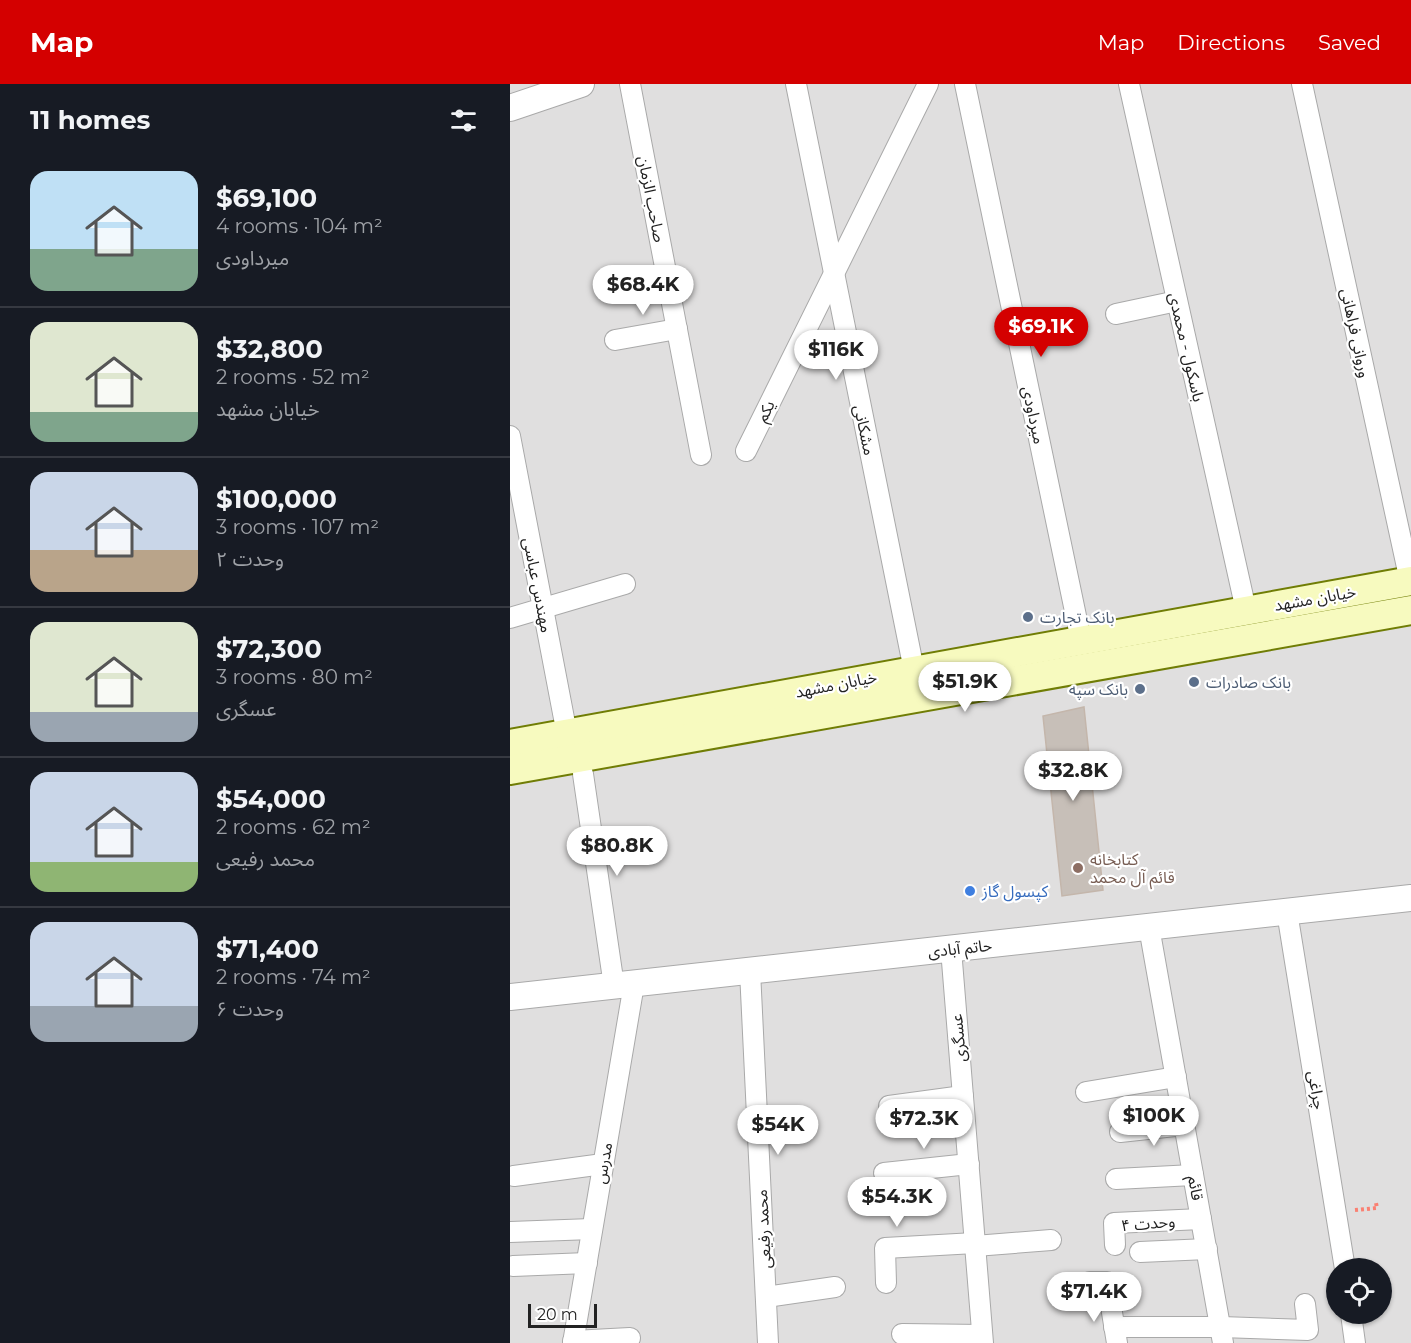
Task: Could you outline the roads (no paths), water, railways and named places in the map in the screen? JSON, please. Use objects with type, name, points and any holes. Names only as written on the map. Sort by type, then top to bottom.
[{"type":"main road","name":"خیابان مشهد","points":[[510,744],[1411,581]]},
{"type":"main road","name":"خیابان مشهد","points":[[510,770],[1411,610]]},
{"type":"street","points":[[510,108],[581,84]]},
{"type":"street","name":"صاحب الزمان","points":[[630,84],[701,455]]},
{"type":"street","name":"مشکانی","points":[[795,84],[914,670]]},
{"type":"street","name":"یکم","points":[[746,451],[927,84]]},
{"type":"street","name":"میرداودی","points":[[965,84],[1081,640]]},
{"type":"street","name":"باسکول - محمدی","points":[[1129,84],[1246,610]]},
{"type":"street","name":"وروانی فراهانی","points":[[1302,84],[1411,581]]},
{"type":"street","points":[[1116,314],[1177,301]]},
{"type":"street","points":[[615,340],[677,329]]},
{"type":"street","name":"مهندس عباسی","points":[[510,436],[567,734]]},
{"type":"street","points":[[510,618],[625,584]]},
{"type":"street","name":"مدرس","points":[[573,1342],[603,1164],[624,985],[583,774]]},
{"type":"street","name":"حاتم آبادی","points":[[510,997],[1411,898]]},
{"type":"street","name":"چراغی","points":[[1287,912],[1343,1258]]},
{"type":"street","name":"قائم","points":[[1149,927],[1222,1335]]},
{"type":"street","name":"عسگری","points":[[951,949],[983,1339]]},
{"type":"street","name":"محمد رفیعی","points":[[750,971],[768,1343]]},
{"type":"street","points":[[1086,1092],[1176,1077]]},
{"type":"street","points":[[889,1106],[963,1096]]},
{"type":"street","points":[[1120,1132],[1184,1125]]},
{"type":"street","points":[[514,1176],[603,1164]]},
{"type":"street","points":[[884,1173],[969,1164]]},
{"type":"street","points":[[1116,1179],[1193,1175]]},
{"type":"street","name":"وحدت ۴","points":[[1114,1245],[1114,1223],[1201,1219]]},
{"type":"street","points":[[510,1232],[592,1229]]},
{"type":"street","points":[[886,1283],[885,1248],[1051,1240]]},
{"type":"street","points":[[1140,1252],[1207,1249]]},
{"type":"street","points":[[513,1266],[586,1263]]},
{"type":"street","points":[[1090,1282],[1107,1282],[1115,1335],[1222,1335],[1308,1330],[1305,1304]]},
{"type":"street","points":[[766,1298],[835,1287]]},
{"type":"street","points":[[1352,1324],[1355,1343]]},
{"type":"street","points":[[902,1334],[983,1339]]},
{"type":"street","points":[[573,1342],[630,1338]]},
{"type":"place","name":"بانک تجارت","points":[[1028,617]]},
{"type":"place","name":"بانک صادرات","points":[[1194,682]]},
{"type":"place","name":"بانک سپه","points":[[1140,689]]},
{"type":"place","name":"کتابخانه قائم آل محمد","points":[[1078,868]]},
{"type":"place","name":"کپسول گاز","points":[[970,891]]}]
